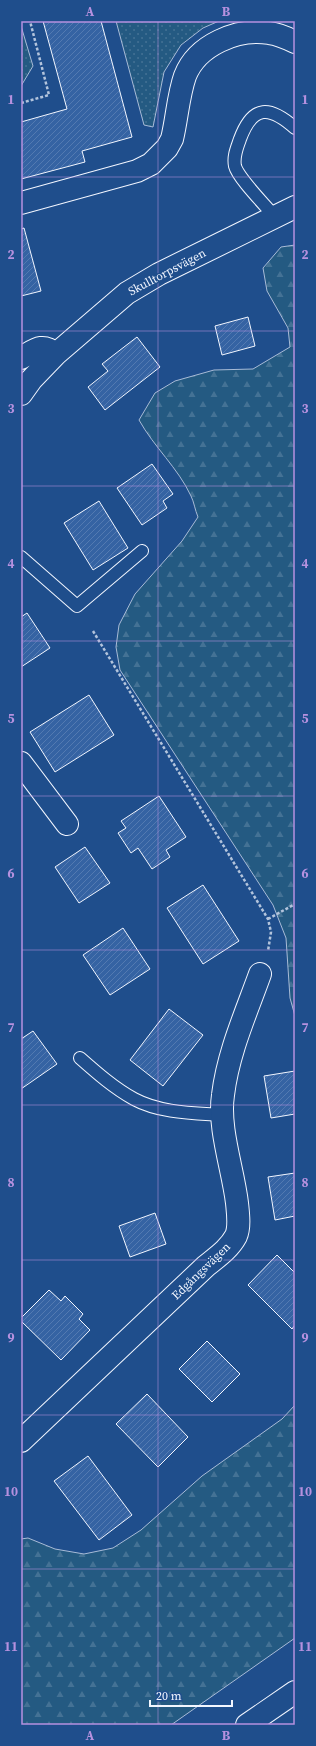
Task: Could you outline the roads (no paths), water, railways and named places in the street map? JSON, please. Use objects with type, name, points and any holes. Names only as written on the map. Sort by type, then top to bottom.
[{"type":"street","points":[[21,204],[124,175],[151,164],[168,148],[172,139],[185,76],[194,60],[217,42],[244,33],[258,32],[271,33],[295,42]]},
{"type":"street","name":"Skulltorpsvägen","points":[[21,394],[31,380],[56,354],[127,293],[159,274],[295,206]]},
{"type":"street","points":[[21,358],[40,347],[49,348],[56,354]]},
{"type":"street","points":[[21,763],[67,824]]},
{"type":"street","name":"Edgångsvägen","points":[[21,1441],[206,1266],[229,1247],[237,1234],[239,1218],[236,1189],[222,1116],[222,1095],[230,1057],[260,974]]},
{"type":"street","points":[[247,1725],[295,1692]]},
{"type":"lane","points":[[275,217],[235,167],[235,153],[243,129],[252,117],[261,112],[270,112],[284,118],[295,128]]},
{"type":"lane","points":[[21,557],[77,606],[142,551]]},
{"type":"lane","points":[[80,1058],[107,1081],[135,1100],[160,1109],[222,1116]]}]
